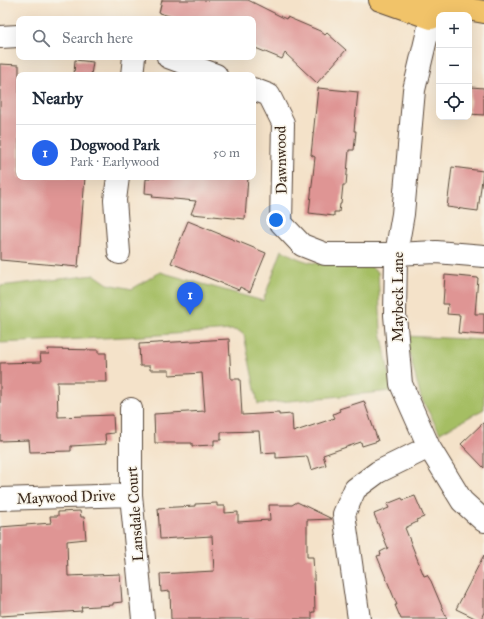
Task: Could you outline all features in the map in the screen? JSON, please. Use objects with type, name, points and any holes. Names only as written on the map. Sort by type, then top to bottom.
[{"type":"main road","points":[[380,0],[429,10],[484,12]]},
{"type":"main road","points":[[472,23],[484,25]]},
{"type":"street","name":"Maybeck Lane","points":[[429,10],[414,90],[403,214],[396,254],[396,315],[401,384],[430,447],[462,502],[484,521]]},
{"type":"street","points":[[0,37],[16,36]]},
{"type":"street","points":[[132,72],[134,60]]},
{"type":"street","points":[[176,60],[208,72]]},
{"type":"street","name":"Dawnwood","points":[[256,90],[270,95],[283,123],[281,223],[302,245],[325,254],[396,254],[436,252],[484,256]]},
{"type":"street","points":[[118,180],[115,200],[119,253]]},
{"type":"street","name":"Lansdale Court","points":[[131,409],[131,495],[143,619]]},
{"type":"street","points":[[359,619],[344,514],[355,489],[378,472],[430,447]]},
{"type":"street","name":"Maywood Drive","points":[[0,499],[131,495]]},
{"type":"green space","points":[[282,250],[312,263],[331,264],[363,260],[378,272],[381,331],[392,391],[258,404],[244,335],[239,331],[232,330],[0,343],[0,286],[95,275],[108,284],[132,289],[160,272],[263,301]]},
{"type":"green space","points":[[405,336],[484,340],[484,409],[440,433],[421,398]]},
{"type":"building","points":[[162,0],[248,0],[286,19],[287,17],[320,31],[325,35],[327,33],[346,50],[317,83],[285,53],[282,59],[256,48],[256,16],[170,16],[159,13]]},
{"type":"building","points":[[75,60],[93,62],[91,72],[74,72]]},
{"type":"building","points":[[0,64],[19,65],[19,72],[16,72],[16,180],[85,180],[78,267],[0,260]]},
{"type":"building","points":[[472,87],[484,88],[484,115],[472,114]]},
{"type":"building","points":[[318,88],[358,92],[354,131],[356,131],[354,150],[349,150],[346,185],[343,185],[339,212],[334,212],[334,216],[309,213],[315,157],[311,155]]},
{"type":"building","points":[[452,167],[483,171],[478,211],[447,207]]},
{"type":"building","points":[[146,180],[248,180],[245,219],[191,214],[196,201],[152,197],[153,194],[145,193]]},
{"type":"building","points":[[188,221],[266,253],[250,292],[240,287],[239,290],[171,263]]},
{"type":"building","points":[[445,275],[478,278],[475,314],[484,314],[484,335],[458,333],[460,315],[447,314],[448,304],[443,304]]},
{"type":"building","points":[[229,339],[231,379],[240,379],[242,415],[279,413],[279,415],[292,414],[293,432],[335,418],[333,414],[340,411],[339,409],[364,401],[378,441],[362,446],[361,442],[323,455],[326,465],[311,470],[307,456],[276,458],[276,452],[261,453],[259,431],[221,432],[221,440],[214,440],[214,445],[192,446],[192,443],[155,443],[154,414],[205,411],[202,373],[169,375],[169,370],[150,370],[150,366],[140,366],[139,344]]},
{"type":"building","points":[[48,349],[98,350],[98,353],[106,353],[107,382],[57,382],[58,417],[113,415],[114,433],[105,434],[106,444],[71,446],[71,451],[30,452],[29,440],[0,441],[0,363],[41,362],[40,354],[49,354]]},
{"type":"building","points":[[484,422],[484,468],[461,444]]},
{"type":"building","points":[[415,496],[424,517],[416,520],[417,522],[405,528],[424,576],[427,575],[431,581],[447,619],[401,619],[395,605],[397,605],[377,556],[381,555],[380,552],[388,548],[374,514],[389,508],[387,504],[402,498],[403,500]]},
{"type":"building","points":[[297,502],[332,519],[307,520],[307,557],[313,557],[314,575],[315,612],[312,612],[312,619],[171,619],[170,591],[161,592],[160,574],[214,571],[212,536],[160,539],[158,508],[217,503],[217,506],[225,506],[225,513],[238,512],[238,522],[270,520],[269,505],[292,505]]},
{"type":"building","points":[[80,511],[81,517],[84,517],[86,539],[67,541],[68,576],[120,574],[122,602],[113,603],[113,605],[81,607],[82,611],[0,616],[0,527],[51,523],[50,516],[58,516],[58,512]]},
{"type":"building","points":[[484,555],[484,612],[481,619],[477,619],[456,609]]},
{"type":"place","name":"Dogwood Park","points":[[190,315]]}]
